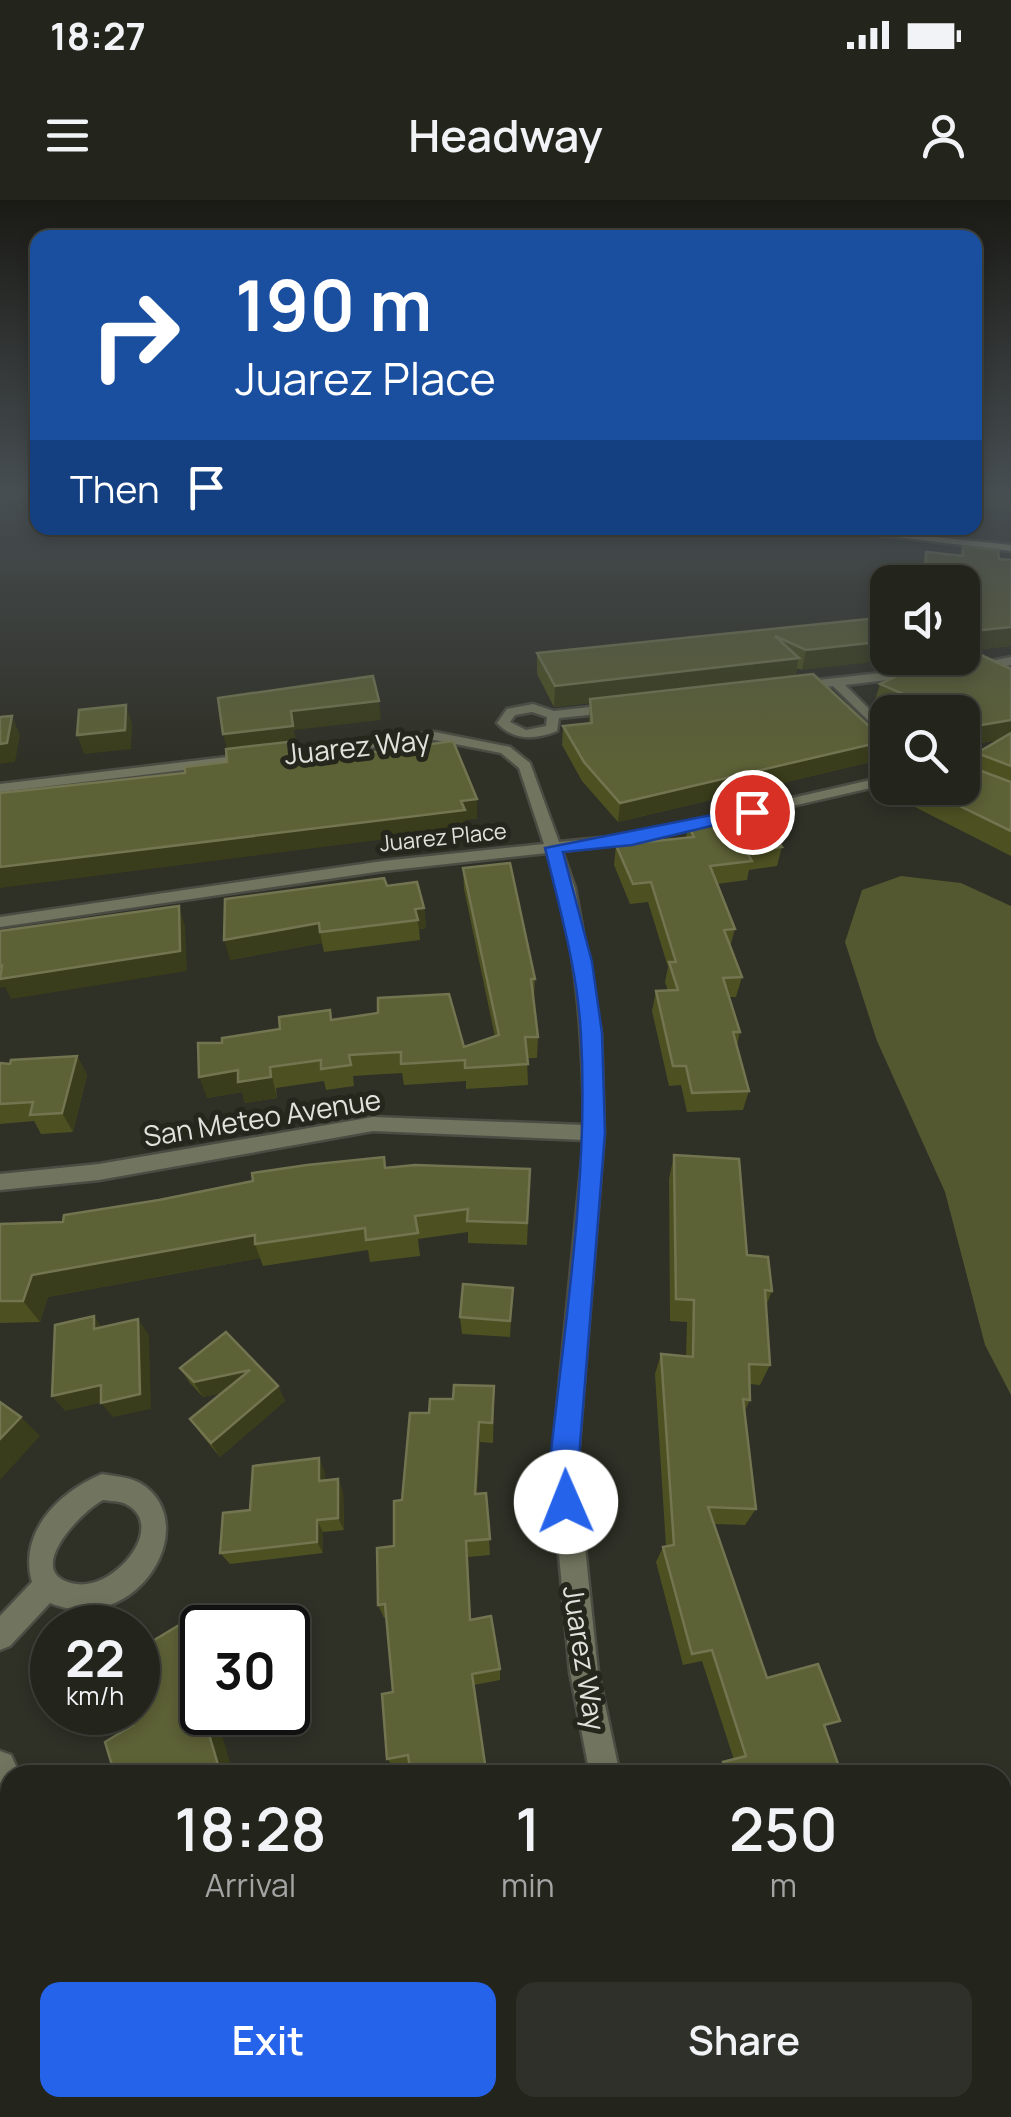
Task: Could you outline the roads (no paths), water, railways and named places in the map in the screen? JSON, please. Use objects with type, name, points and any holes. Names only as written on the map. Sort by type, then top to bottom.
[{"type":"street","points":[[1004,662],[1011,674]]},
{"type":"street","points":[[779,688],[897,675]]},
{"type":"street","points":[[836,682],[870,717]]},
{"type":"street","points":[[552,715],[628,706]]},
{"type":"street","name":"Juarez Way","points":[[0,788],[415,737],[448,737],[505,750],[525,766],[554,848],[582,962],[592,1033],[594,1133],[564,1470],[584,1672],[603,1765]]},
{"type":"street","name":"Juarez Place","points":[[0,922],[383,866],[671,832],[870,784]]},
{"type":"street","name":"San Meteo Avenue","points":[[0,1182],[99,1172],[373,1124],[594,1133]]},
{"type":"street","points":[[102,1487],[133,1491],[145,1500],[153,1515],[149,1553],[121,1587],[101,1597],[81,1599],[63,1595],[49,1584],[42,1552],[46,1534],[69,1504],[102,1487]]},
{"type":"street","points":[[0,1636],[49,1584]]}]
